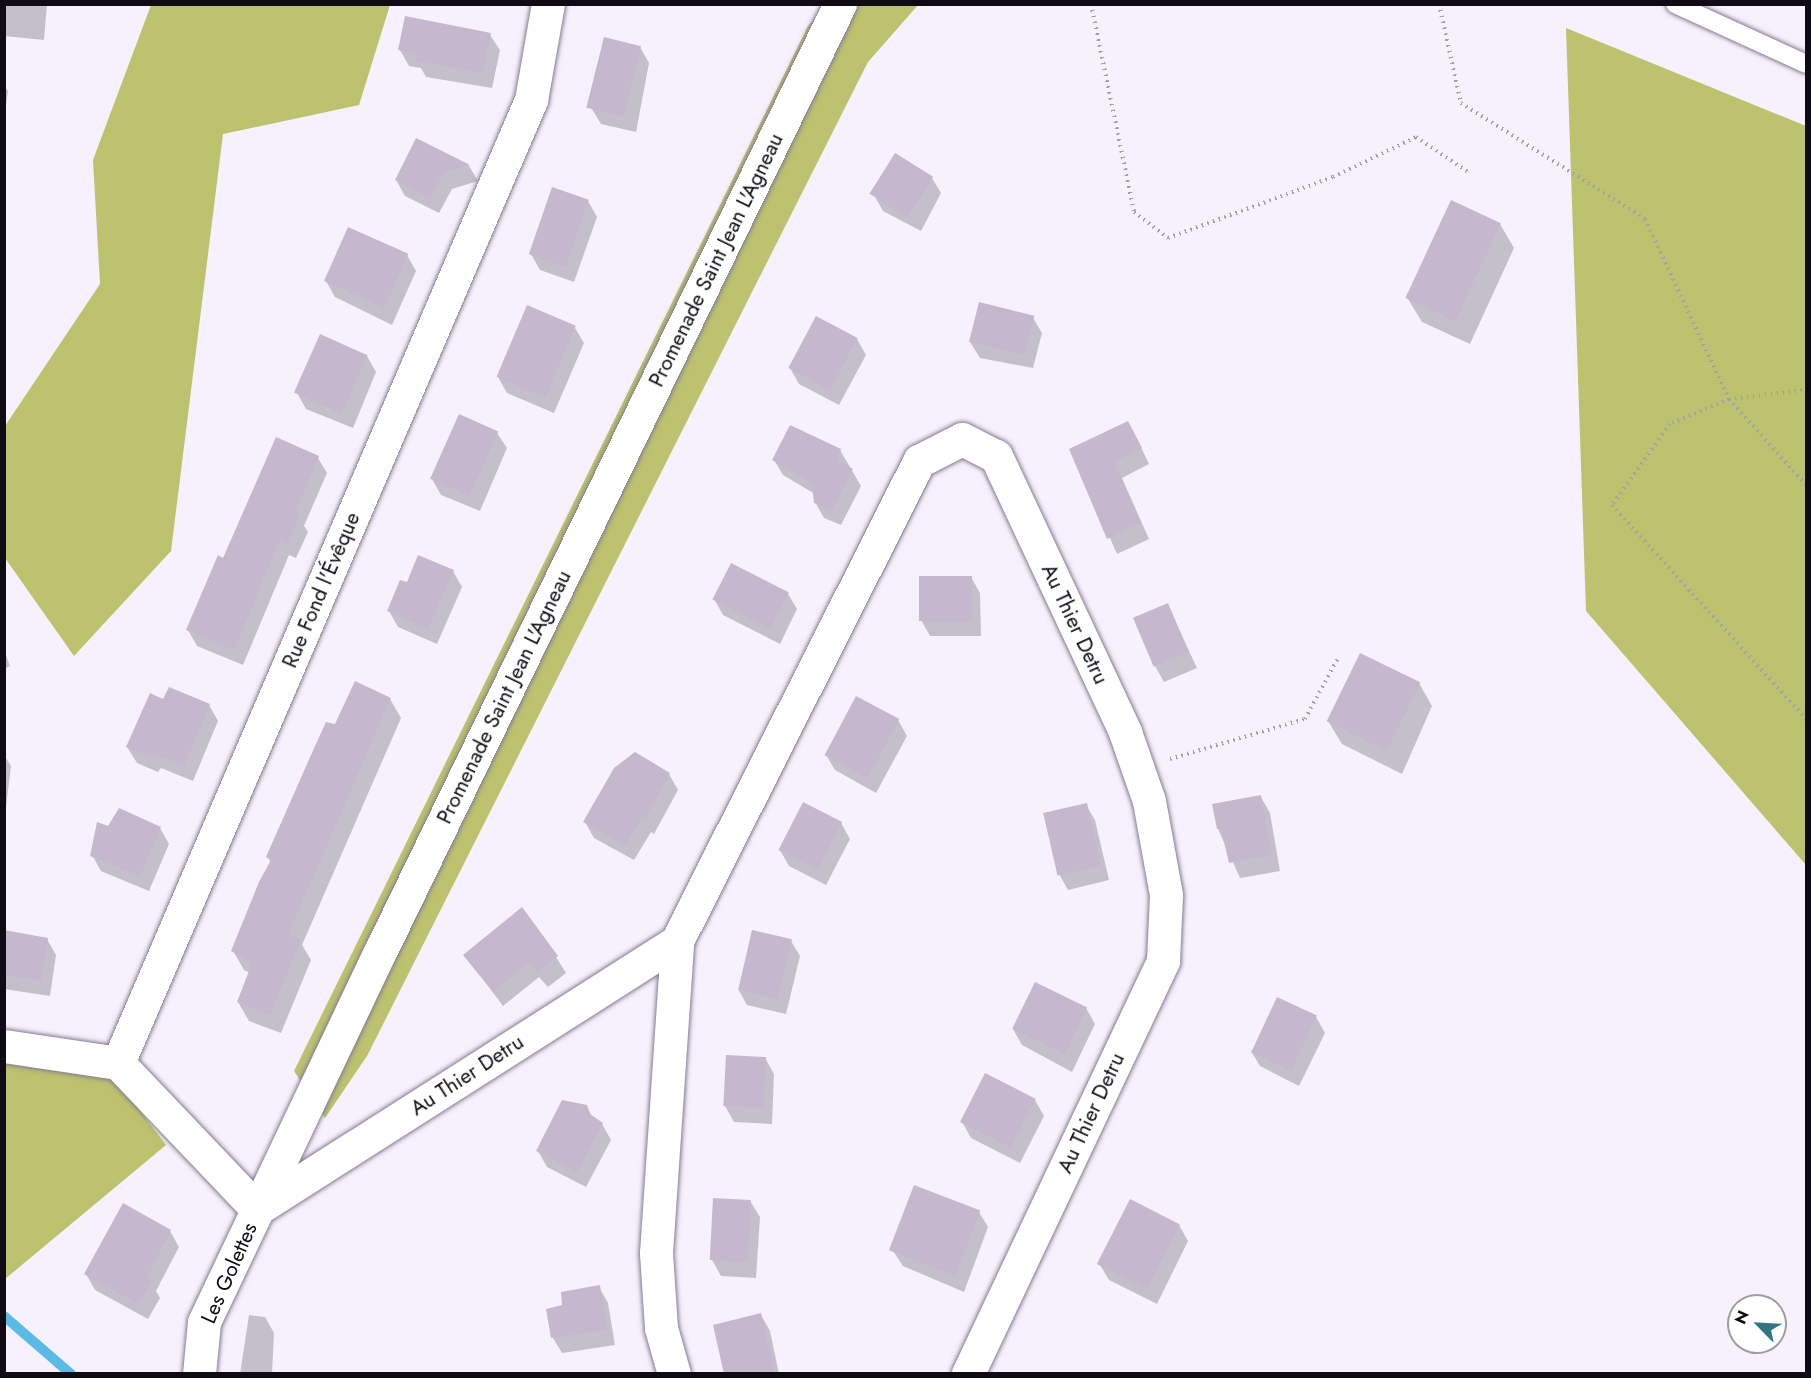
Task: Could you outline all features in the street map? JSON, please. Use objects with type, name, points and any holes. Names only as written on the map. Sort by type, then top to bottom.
[{"type":"street","name":"Rue Fond l'Évêque","points":[[118,1063],[531,100],[548,4]]},
{"type":"street","name":"Promenade Saint Jean L'Agneau","points":[[257,1209],[840,4]]},
{"type":"street","name":"Au Thier Detru","points":[[674,1374],[661,1328],[656,1253],[676,941],[919,462],[962,439],[996,456],[1125,732],[1149,801],[1166,895],[1163,961],[968,1374]]},
{"type":"street","name":"Au Thier Detru","points":[[257,1209],[676,941]]},
{"type":"street","points":[[4,1046],[118,1063],[257,1209]]},
{"type":"street","name":"Les Golettes","points":[[199,1374],[204,1322],[257,1209]]},
{"type":"lane","points":[[1675,4],[1806,64]]},
{"type":"path","points":[[1091,4],[1134,212],[1168,238],[1333,177],[1416,137],[1468,172]]},
{"type":"path","points":[[1438,4],[1461,103],[1645,219],[1729,399],[1806,485]]},
{"type":"path","points":[[1806,390],[1729,399],[1670,424],[1612,505],[1806,719]]},
{"type":"path","points":[[1138,769],[1305,719],[1339,656]]},
{"type":"green space","points":[[151,5],[390,5],[359,105],[223,134],[171,551],[74,656],[5,558],[5,426],[100,284],[93,160]]},
{"type":"green space","points":[[827,5],[918,5],[868,62],[367,1056],[325,1118],[294,1071],[808,26]]},
{"type":"green space","points":[[1566,28],[1806,126],[1806,865],[1586,611]]},
{"type":"green space","points":[[5,1056],[113,1075],[166,1145],[5,1279]]},
{"type":"building","points":[[405,16],[491,33],[483,73],[416,61],[417,54],[398,50]]},
{"type":"building","points":[[604,37],[641,46],[623,117],[586,108]]},
{"type":"building","points":[[416,138],[470,165],[443,173],[430,198],[395,180]]},
{"type":"building","points":[[895,153],[933,177],[908,218],[870,194]]},
{"type":"building","points":[[552,187],[589,200],[566,267],[529,254]]},
{"type":"building","points":[[1451,200],[1501,223],[1455,321],[1405,298]]},
{"type":"building","points":[[348,227],[408,254],[384,308],[324,281]]},
{"type":"building","points":[[979,302],[1034,316],[1024,356],[969,342]]},
{"type":"building","points":[[527,305],[576,326],[545,398],[497,377]]},
{"type":"building","points":[[816,316],[857,338],[830,390],[788,368]]},
{"type":"building","points":[[320,334],[368,355],[341,414],[294,392]]},
{"type":"building","points":[[459,414],[498,431],[469,496],[430,479]]},
{"type":"building","points":[[1128,421],[1142,448],[1114,462],[1141,523],[1107,539],[1069,449]]},
{"type":"building","points":[[790,425],[841,449],[837,460],[853,469],[832,510],[814,503],[812,483],[772,460]]},
{"type":"building","points":[[276,437],[319,456],[295,513],[300,515],[287,544],[280,540],[234,650],[186,630],[218,555],[223,558]]},
{"type":"building","points":[[418,555],[454,570],[428,629],[387,611],[400,580],[407,582]]},
{"type":"building","points":[[731,563],[789,593],[770,629],[712,600]]},
{"type":"building","points":[[919,576],[972,576],[972,621],[919,621]]},
{"type":"building","points":[[1168,603],[1189,652],[1154,667],[1133,618]]},
{"type":"building","points":[[1360,653],[1420,682],[1387,751],[1327,721]]},
{"type":"building","points":[[355,681],[391,698],[288,935],[301,940],[270,1015],[237,1002],[252,963],[231,951],[259,882],[271,860],[266,857],[326,722],[335,724]]},
{"type":"building","points":[[169,687],[210,704],[184,766],[152,753],[149,757],[126,747],[150,693],[163,699]]},
{"type":"building","points":[[856,696],[899,719],[868,778],[825,755]]},
{"type":"building","points":[[635,752],[670,773],[645,819],[642,817],[625,846],[583,822],[614,768]]},
{"type":"building","points":[[1261,795],[1272,855],[1229,863],[1221,829],[1217,829],[1212,804]]},
{"type":"building","points":[[803,802],[842,822],[818,870],[778,850]]},
{"type":"building","points":[[1087,803],[1101,865],[1058,875],[1043,813]]},
{"type":"building","points":[[119,808],[161,827],[140,876],[90,856],[97,822],[108,826]]},
{"type":"building","points":[[522,907],[558,956],[538,972],[529,962],[493,992],[463,955]]},
{"type":"building","points":[[4,930],[48,938],[41,981],[4,975]]},
{"type":"building","points":[[752,930],[792,939],[778,999],[738,989]]},
{"type":"building","points":[[1035,982],[1087,1007],[1064,1054],[1012,1029]]},
{"type":"building","points":[[1277,997],[1317,1016],[1291,1071],[1251,1052]]},
{"type":"building","points":[[726,1055],[766,1057],[763,1108],[723,1106]]},
{"type":"building","points":[[985,1073],[1036,1099],[1011,1148],[960,1122]]},
{"type":"building","points":[[562,1100],[587,1105],[590,1114],[603,1123],[577,1172],[536,1151]]},
{"type":"building","points":[[914,1185],[980,1210],[955,1276],[889,1250]]},
{"type":"building","points":[[713,1198],[751,1200],[748,1262],[710,1260]]},
{"type":"building","points":[[1130,1199],[1180,1224],[1147,1289],[1097,1264]]},
{"type":"building","points":[[123,1203],[171,1230],[147,1277],[152,1281],[138,1304],[84,1274]]},
{"type":"building","points":[[600,1285],[607,1330],[551,1338],[546,1309],[562,1305],[561,1292]]},
{"type":"building","points":[[761,1313],[775,1374],[724,1374],[713,1325]]},
{"type":"waterway","points":[[4,1316],[71,1374]]}]
